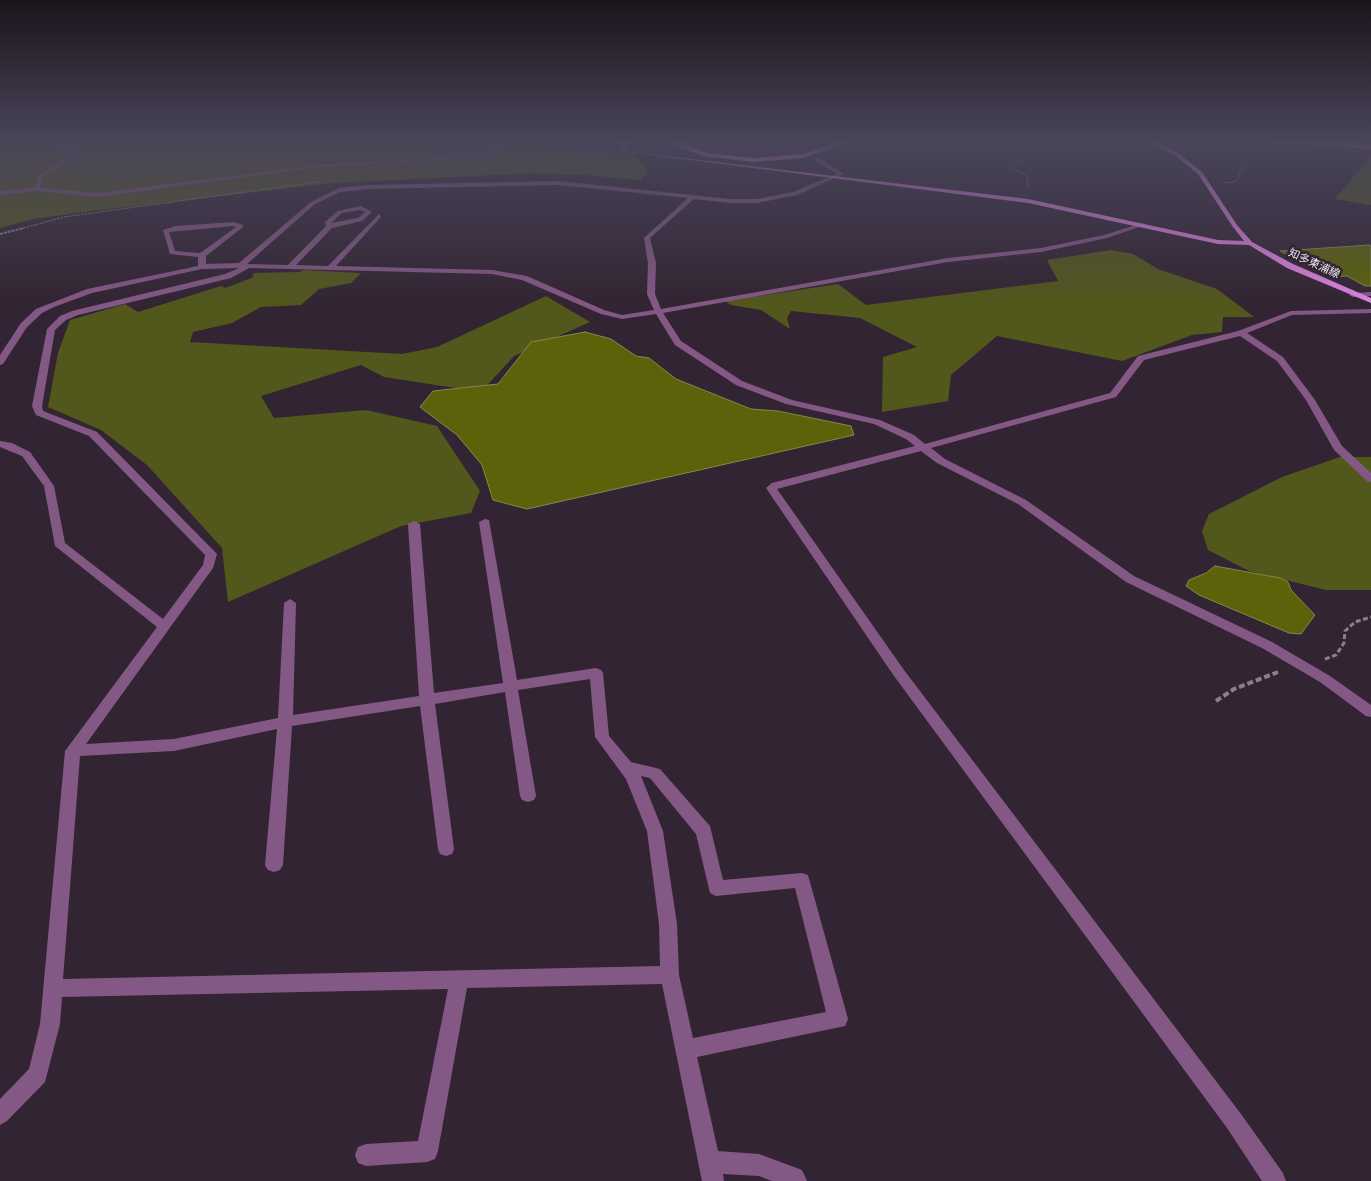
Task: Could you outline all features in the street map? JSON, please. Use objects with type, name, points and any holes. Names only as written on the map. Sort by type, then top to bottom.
[{"type":"main road","points":[[997,197],[1028,201],[1218,242],[1250,243]]},
{"type":"main road","points":[[1217,197],[1235,226],[1250,243]]},
{"type":"main road","name":"知多東浦線","points":[[1250,243],[1290,266],[1353,295],[1371,301]]},
{"type":"street","points":[[0,1114],[38,1075],[50,1024],[73,751],[209,565],[211,554],[93,434],[39,413],[36,406],[51,329],[63,318],[75,313],[228,276],[244,266],[313,203],[325,197]]},
{"type":"street","points":[[693,197],[647,238],[652,263],[651,294],[658,311],[678,343],[738,383],[789,402],[876,422],[910,438],[941,461],[1022,502],[1130,579],[1267,645],[1325,679],[1371,712]]},
{"type":"street","points":[[694,197],[730,201],[757,201],[778,197]]},
{"type":"street","points":[[290,266],[330,226],[360,220],[369,212],[354,208],[340,212],[327,223],[330,226]]},
{"type":"street","points":[[330,268],[379,216]]},
{"type":"street","points":[[234,224],[241,226],[208,252],[202,255],[172,253],[165,231],[234,224]]},
{"type":"street","points":[[0,362],[24,326],[39,311],[51,305],[90,291],[202,267],[290,266],[492,272],[524,278],[612,315],[636,316],[948,260],[1040,250],[1105,237],[1142,225]]},
{"type":"street","points":[[202,255],[202,267]]},
{"type":"street","points":[[1353,295],[1371,294]]},
{"type":"street","points":[[1275,1181],[1234,1122],[899,673],[771,488],[776,485],[1113,395],[1141,358],[1241,333],[1291,313],[1371,312]]},
{"type":"street","points":[[1241,333],[1280,359],[1310,400],[1338,448],[1371,479]]},
{"type":"street","points":[[0,444],[8,445],[26,454],[49,486],[59,544],[164,626]]},
{"type":"street","points":[[485,522],[528,796]]},
{"type":"street","points":[[414,524],[427,701],[446,849]]},
{"type":"street","points":[[274,866],[285,722],[290,604]]},
{"type":"street","points":[[73,751],[174,745],[285,722],[427,701],[596,672],[602,737],[633,776],[655,831],[668,924],[670,975],[712,1172],[759,1164],[794,1178],[796,1181]]},
{"type":"street","points":[[626,767],[654,773],[704,830],[716,888],[802,880],[838,1019],[686,1049]]},
{"type":"street","points":[[53,988],[670,975]]},
{"type":"street","points":[[366,1155],[427,1151],[459,979]]},
{"type":"path","points":[[0,234],[64,217],[205,197]]},
{"type":"shaded area","points":[[0,197],[212,197],[33,219],[0,228]]},
{"type":"shaded area","points":[[1337,197],[1371,197],[1371,205],[1335,199]]},
{"type":"shaded area","points":[[1371,246],[1371,286],[1365,286],[1347,276],[1331,277],[1280,251]]},
{"type":"shaded area","points":[[1111,250],[1133,254],[1158,269],[1217,289],[1254,317],[1223,317],[1222,332],[1192,335],[1122,361],[997,336],[951,375],[948,401],[882,412],[883,357],[917,347],[860,318],[791,311],[787,318],[790,329],[761,310],[731,305],[725,301],[838,284],[866,305],[1058,281],[1047,260]]},
{"type":"shaded area","points":[[304,270],[361,273],[351,283],[319,289],[301,305],[261,307],[232,323],[193,332],[190,342],[402,354],[437,347],[546,296],[590,322],[514,356],[481,392],[384,377],[361,365],[261,396],[274,418],[366,410],[437,426],[480,491],[471,513],[401,526],[228,602],[222,548],[147,465],[101,430],[48,407],[58,353],[70,320],[125,304],[138,312],[221,286],[225,288],[252,278],[254,273],[299,272]]},
{"type":"shaded area","points":[[585,332],[611,339],[636,356],[649,358],[676,379],[751,409],[778,411],[851,426],[854,435],[527,509],[493,500],[482,465],[457,435],[420,407],[433,391],[498,384],[531,342]]},
{"type":"shaded area","points":[[1340,457],[1371,457],[1371,590],[1326,590],[1249,571],[1208,550],[1202,531],[1209,514],[1282,477]]},
{"type":"shaded area","points":[[1215,566],[1280,578],[1288,582],[1291,590],[1315,615],[1301,634],[1289,633],[1199,595],[1186,586],[1189,580],[1206,573]]}]
